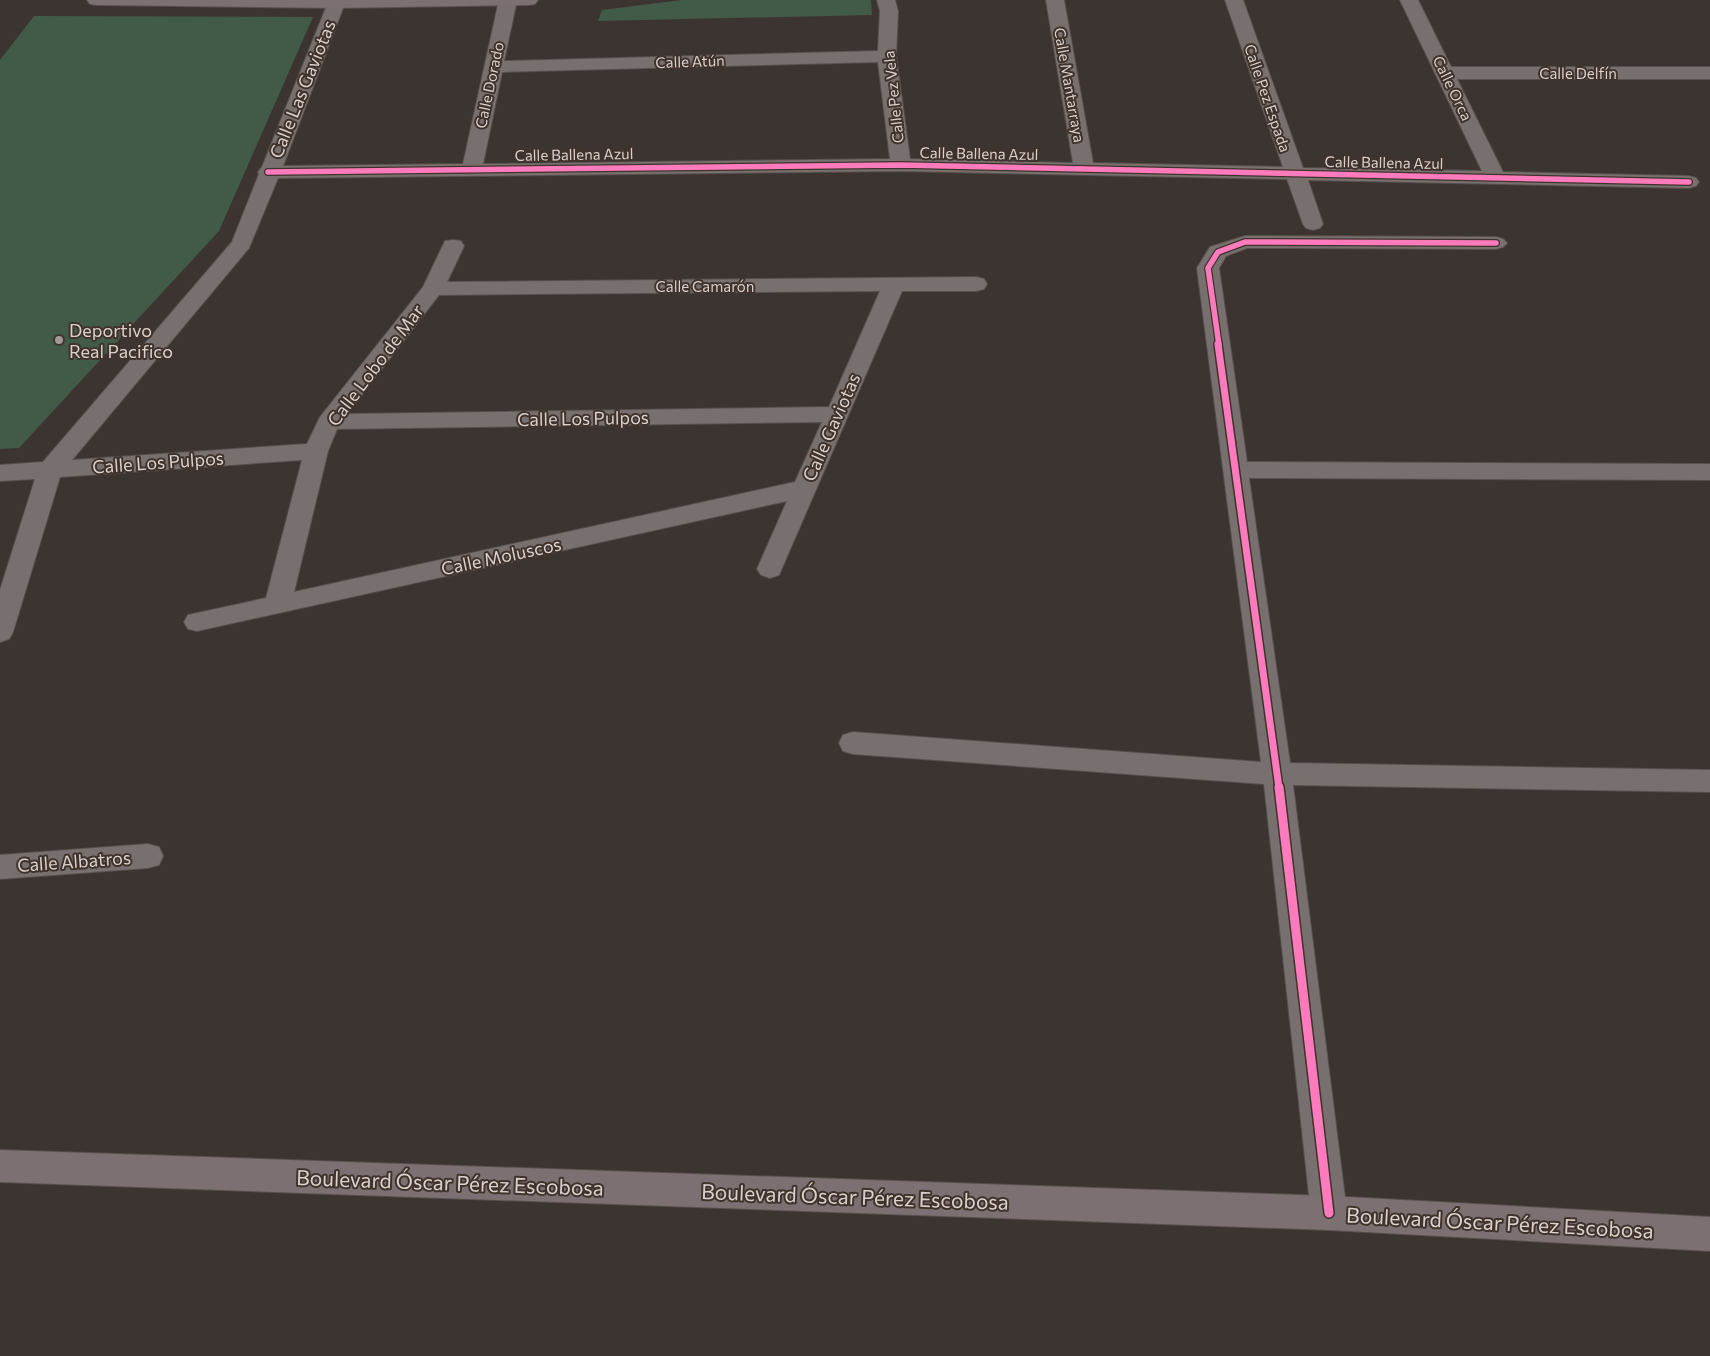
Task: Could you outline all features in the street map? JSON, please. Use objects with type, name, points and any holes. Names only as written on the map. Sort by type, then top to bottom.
[{"type":"main road","name":"Boulevard Óscar Pérez Escobosa","points":[[0,1166],[1328,1213],[1710,1234]]},
{"type":"street","points":[[96,0],[336,3],[529,0]]},
{"type":"street","name":"Calle Pez Vela","points":[[886,0],[888,12],[887,56],[900,165]]},
{"type":"street","name":"Calle Mantarraya","points":[[1055,0],[1084,169]]},
{"type":"street","name":"Calle Pez Espada","points":[[1234,0],[1313,224]]},
{"type":"street","name":"Calle Orca","points":[[1409,0],[1495,177]]},
{"type":"street","name":"Calle Dorado","points":[[472,169],[507,1]]},
{"type":"street","name":"Calle Las Gaviotas","points":[[0,632],[50,470],[242,244],[268,172],[336,3]]},
{"type":"street","name":"Calle Atún","points":[[493,67],[887,56]]},
{"type":"street","name":"Calle Delfín","points":[[1446,73],[1710,74]]},
{"type":"street","name":"Calle Ballena Azul","points":[[268,172],[900,165],[1689,182]]},
{"type":"street","points":[[1328,1213],[1277,774],[1234,470],[1208,268],[1218,252],[1245,242],[1496,243]]},
{"type":"street","name":"Calle Lobo de Mar","points":[[277,605],[316,451],[328,422],[434,288],[453,246]]},
{"type":"street","name":"Calle Camarón","points":[[434,288],[976,284]]},
{"type":"street","name":"Calle Gaviotas","points":[[770,569],[894,285]]},
{"type":"street","name":"Calle Los Pulpos","points":[[328,422],[838,414]]},
{"type":"street","name":"Calle Los Pulpos","points":[[0,473],[316,451]]},
{"type":"street","points":[[1234,470],[1710,472]]},
{"type":"street","name":"Calle Moluscos","points":[[198,622],[804,489]]},
{"type":"street","points":[[853,743],[1277,774],[1710,781]]},
{"type":"street","name":"Calle Albatros","points":[[0,867],[148,856]]},
{"type":"green space","points":[[682,0],[871,0],[872,15],[598,21],[602,10]]},
{"type":"green space","name":"Deportivo Real Pacifico","points":[[34,16],[313,17],[219,231],[19,448],[0,449],[0,60]]},
{"type":"cycle path","points":[[268,172],[901,165],[1689,182]]},
{"type":"cycle path","points":[[1329,1213],[1277,774],[1208,268],[1218,252],[1245,242],[1496,243]]},
{"type":"place","name":"Deportivo Real Pacifico","points":[[59,340]]}]
